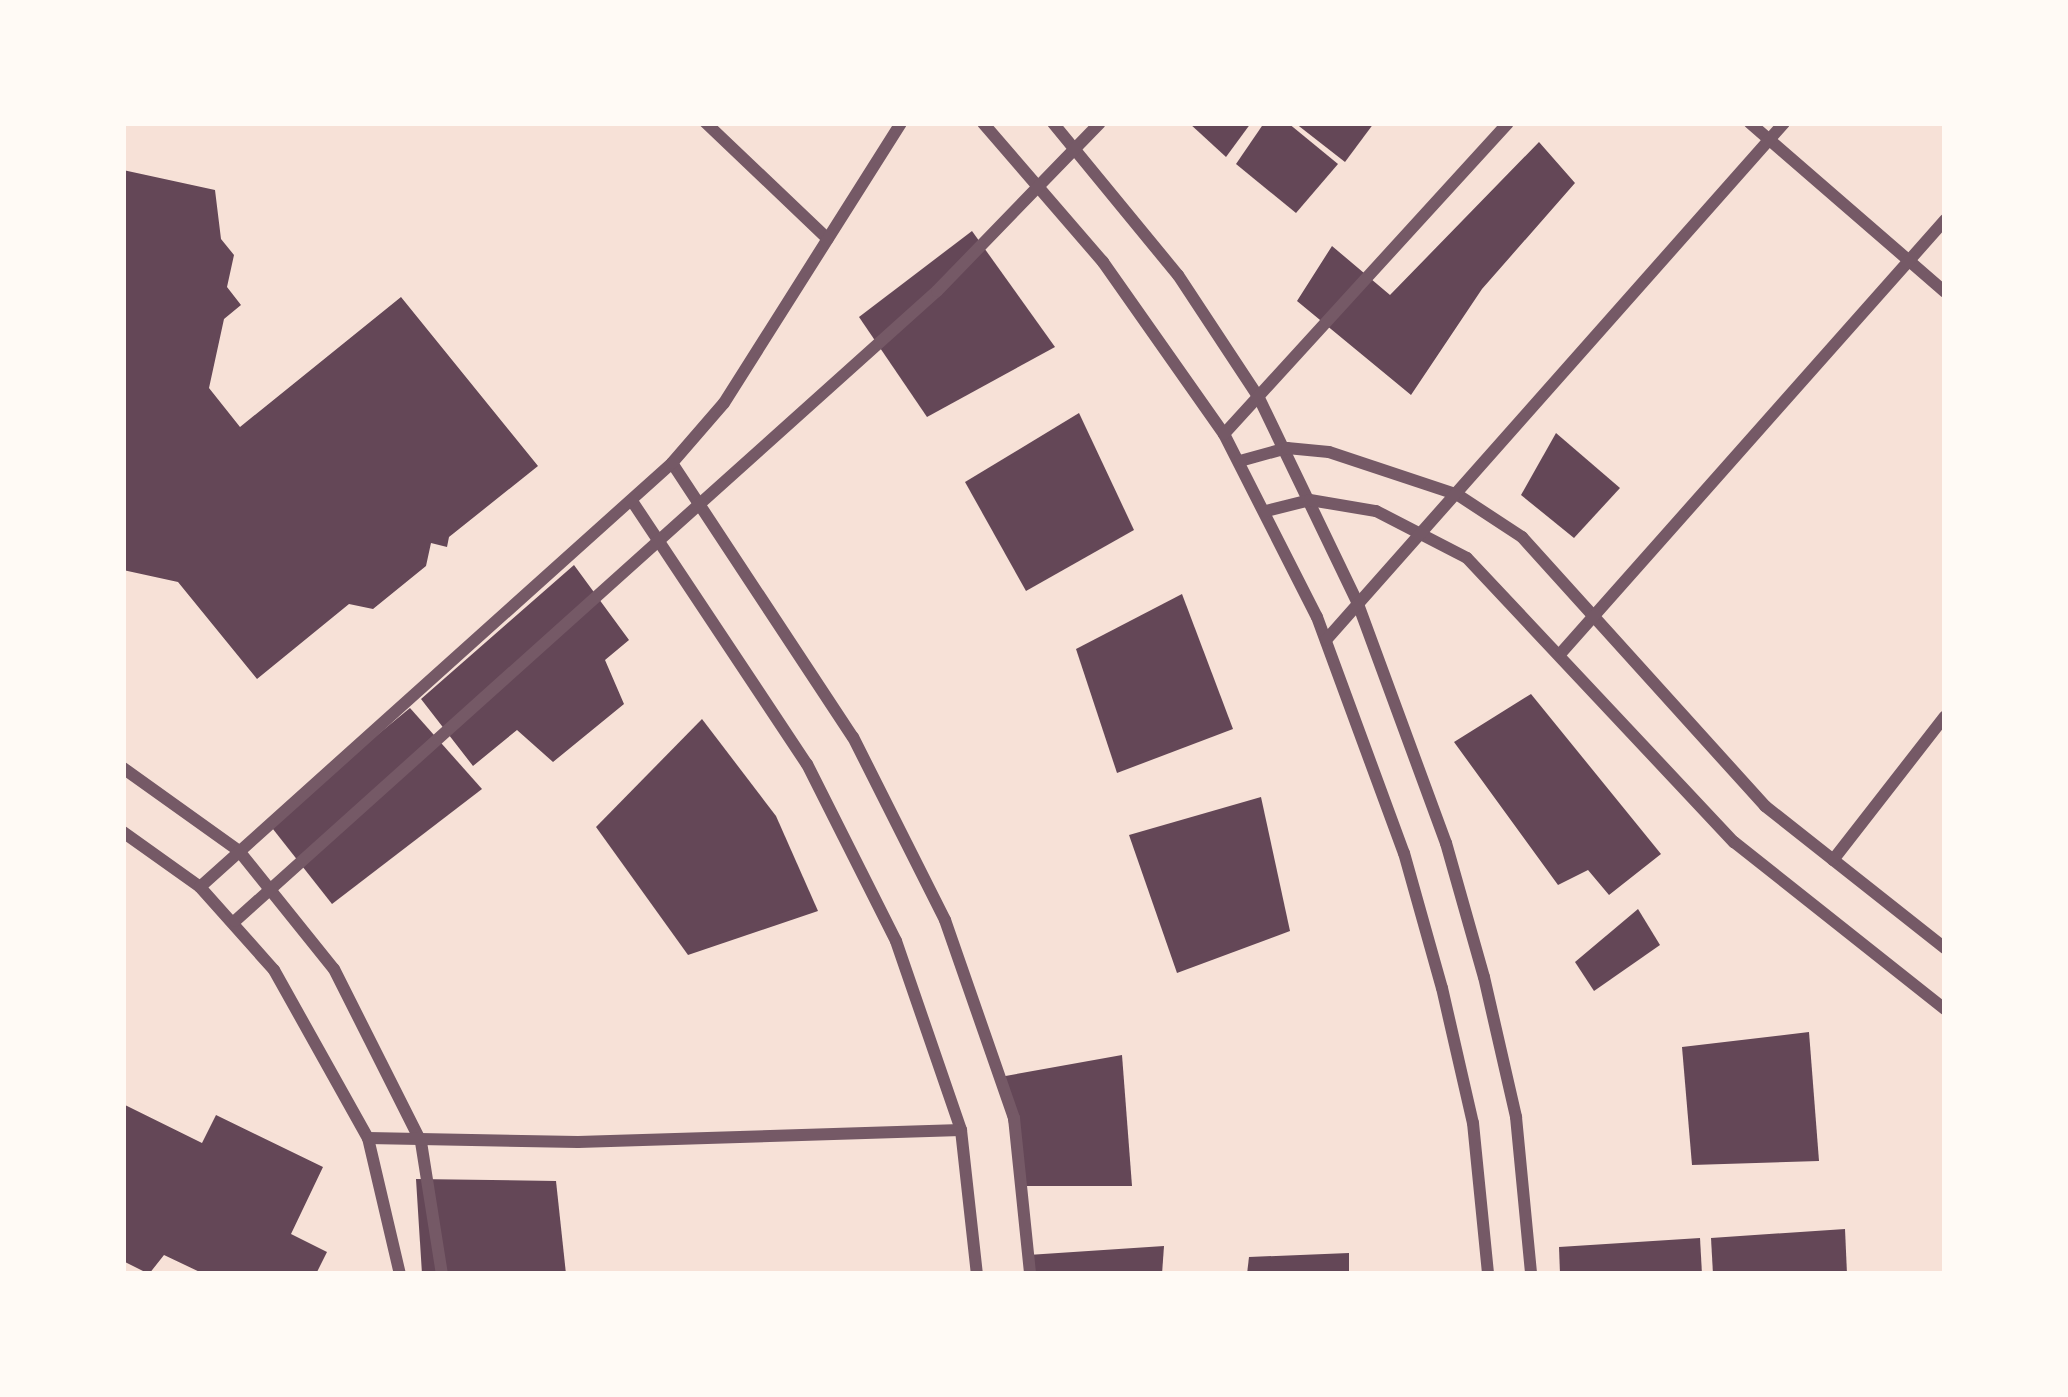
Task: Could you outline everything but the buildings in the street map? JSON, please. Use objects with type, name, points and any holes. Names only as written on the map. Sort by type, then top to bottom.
[{"type":"street","points":[[706,123],[828,239]]},
{"type":"street","points":[[200,886],[672,463],[724,403],[901,123]]},
{"type":"street","points":[[982,123],[1040,184],[1224,434],[1326,640],[1404,854],[1442,988],[1473,1124],[1488,1274]]},
{"type":"street","points":[[1053,123],[1178,275],[1259,398],[1358,604],[1446,843],[1484,977],[1516,1117],[1532,1274]]},
{"type":"street","points":[[235,922],[937,291],[1100,123]]},
{"type":"street","points":[[1224,434],[1508,123]]},
{"type":"street","points":[[1750,123],[1945,292]]},
{"type":"street","points":[[1326,640],[1784,123]]},
{"type":"street","points":[[1561,653],[1597,618],[1945,220]]},
{"type":"street","points":[[1240,461],[1287,448],[1329,452],[1458,495],[1522,537],[1690,730],[1834,860],[1945,948]]},
{"type":"street","points":[[672,463],[853,737],[945,920],[1014,1118],[1030,1274]]},
{"type":"street","points":[[1266,511],[1310,500],[1376,511],[1425,532],[1498,583],[1734,842],[1945,1009]]},
{"type":"street","points":[[632,501],[807,764],[896,941],[961,1130],[976,1274]]},
{"type":"street","points":[[1834,860],[1945,716]]},
{"type":"street","points":[[123,768],[238,851],[334,969],[421,1142],[442,1274]]},
{"type":"street","points":[[123,832],[200,886],[274,970],[368,1138],[400,1274]]},
{"type":"street","points":[[368,1138],[421,1142],[961,1130]]}]
